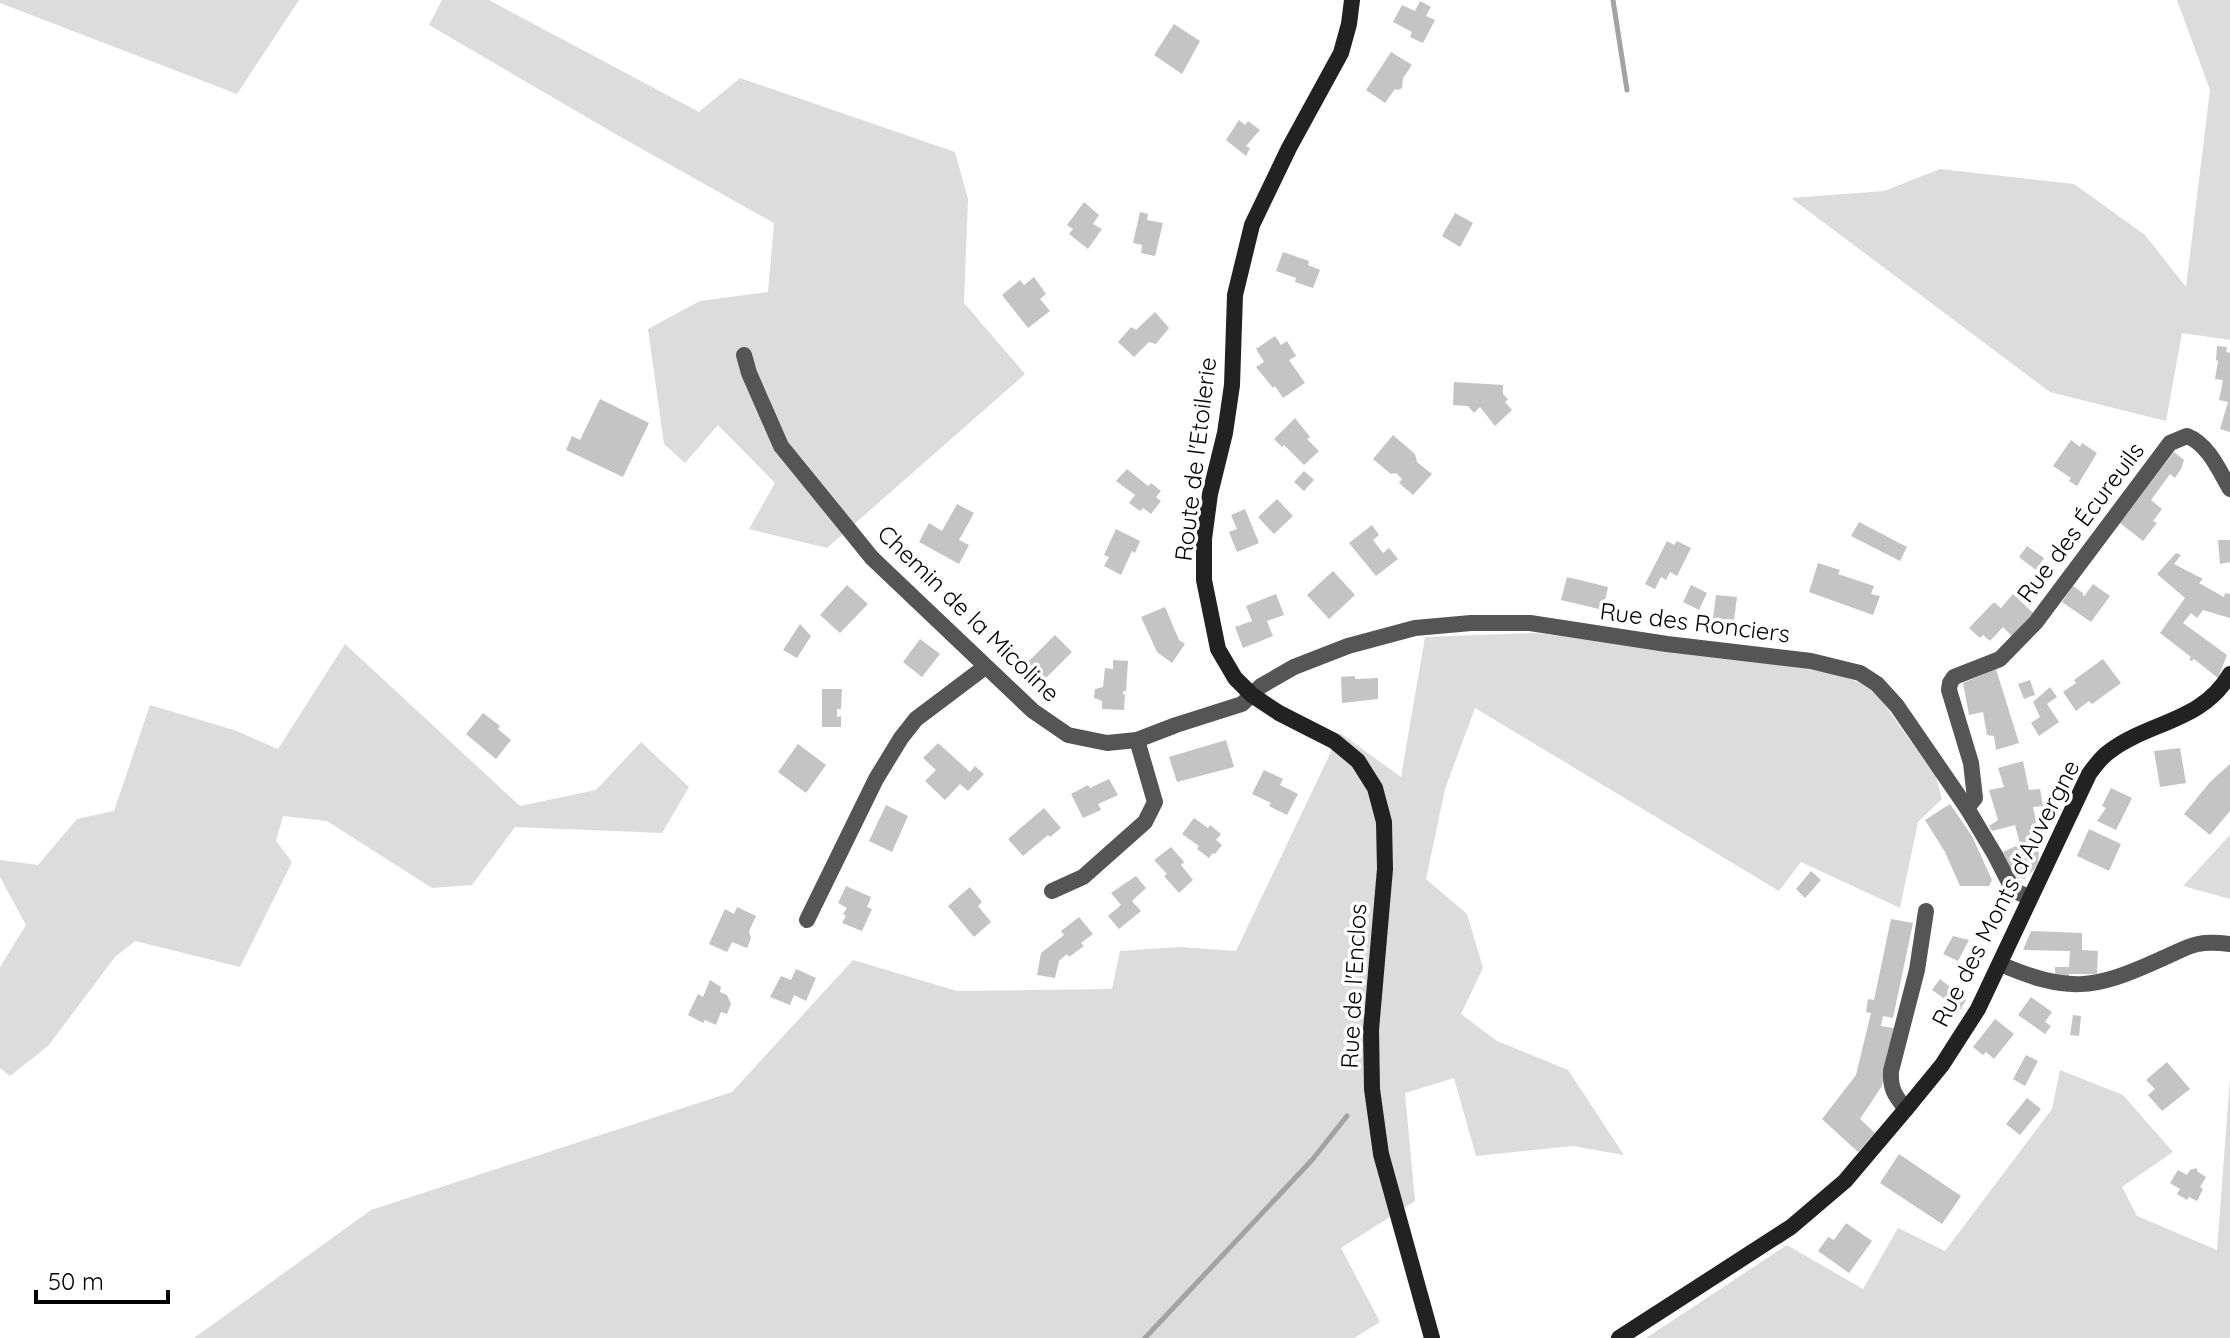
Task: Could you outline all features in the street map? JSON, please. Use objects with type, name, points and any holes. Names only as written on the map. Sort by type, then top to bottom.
[{"type":"street","name":"Route de l'Etoilerie","points":[[1252,695],[1235,678],[1218,649],[1204,580],[1204,539],[1210,494],[1225,433],[1232,385],[1235,295],[1252,225],[1289,148],[1341,53],[1352,0]]},
{"type":"street","name":"Chemin de la Micoline","points":[[744,355],[781,446],[872,558],[1033,711],[1068,735],[1107,743],[1137,740],[1242,704],[1252,695]]},
{"type":"street","name":"Rue des Écureuils","points":[[1967,808],[1975,798],[1971,763],[1949,690],[1954,677],[2000,659],[2036,622],[2170,443],[2187,436],[2196,440],[2230,489]]},
{"type":"street","name":"Rue des Ronciers","points":[[1252,695],[1261,686],[1294,667],[1348,646],[1415,628],[1471,623],[1530,623],[1667,644],[1811,661],[1860,673],[1877,684],[1897,706],[1967,808],[2011,886],[2030,897]]},
{"type":"street","points":[[807,920],[870,792],[901,738],[916,719],[985,667]]},
{"type":"street","name":"Rue des Monts d'Auvergne","points":[[1619,1338],[1791,1227],[1845,1181],[1942,1065],[1966,1030],[2089,774],[2100,760],[2127,740],[2191,712],[2208,701],[2230,675]]},
{"type":"street","name":"Rue de l'Enclos","points":[[1252,695],[1279,713],[1334,741],[1358,761],[1375,788],[1384,822],[1385,869],[1371,1030],[1372,1089],[1381,1154],[1432,1338]]},
{"type":"street","points":[[1052,891],[1083,877],[1145,822],[1155,802],[1137,740]]},
{"type":"street","points":[[1906,1109],[1890,1085],[1891,1071],[1917,970],[1926,911]]},
{"type":"street","points":[[2000,964],[2037,978],[2083,985],[2122,977],[2192,944],[2230,944]]},
{"type":"shaded area","points":[[0,0],[299,0],[237,94],[0,3]]},
{"type":"shaded area","points":[[442,0],[489,0],[699,112],[740,78],[955,152],[968,199],[964,303],[1025,374],[827,548],[749,529],[775,483],[718,425],[685,463],[664,444],[648,329],[700,301],[768,292],[774,223],[429,25]]},
{"type":"shaded area","points":[[2177,0],[2230,0],[2230,340],[2182,333],[2166,421],[2050,392],[1791,198],[1884,191],[1940,169],[2074,184],[2145,235],[2186,287],[2210,90]]},
{"type":"shaded area","points":[[1536,633],[1814,666],[1872,687],[1936,777],[1942,799],[1918,822],[1900,908],[1801,862],[1779,891],[1475,708],[1445,789],[1426,879],[1467,914],[1483,968],[1461,1014],[1497,1041],[1568,1070],[1624,1155],[1573,1146],[1476,1156],[1454,1078],[1405,1093],[1415,1201],[1341,1248],[1380,1322],[1354,1338],[194,1338],[371,1210],[732,1092],[853,960],[957,991],[1112,989],[1120,951],[1179,947],[1236,951],[1340,733],[1401,777],[1425,637]]},
{"type":"shaded area","points":[[345,644],[520,806],[596,790],[641,742],[689,787],[662,833],[515,827],[472,885],[432,888],[327,821],[283,816],[276,841],[292,862],[240,967],[135,941],[115,957],[48,1046],[10,1076],[0,1068],[0,967],[26,925],[0,877],[0,860],[38,865],[77,819],[114,811],[150,705],[234,730],[278,749]]},
{"type":"shaded area","points":[[2230,835],[2230,899],[2183,886]]},
{"type":"shaded area","points":[[2060,1070],[2123,1095],[2173,1152],[2122,1187],[2137,1216],[2217,1250],[2230,1078],[2230,1338],[1646,1338],[1787,1245],[1863,1289],[1898,1228],[1945,1251],[2052,1109]]},
{"type":"building","points":[[1420,1],[1431,7],[1426,16],[1435,20],[1423,43],[1410,37],[1412,32],[1393,22],[1402,5],[1415,11]]},
{"type":"building","points":[[1174,24],[1200,41],[1182,74],[1154,55]]},
{"type":"building","points":[[1391,52],[1412,65],[1403,78],[1402,88],[1395,89],[1385,103],[1366,90]]},
{"type":"building","points":[[1239,120],[1245,125],[1248,121],[1260,130],[1246,146],[1250,148],[1246,156],[1226,140]]},
{"type":"building","points":[[1084,202],[1099,215],[1093,224],[1102,229],[1088,249],[1069,234],[1073,229],[1067,225]]},
{"type":"building","points":[[1140,212],[1148,214],[1147,220],[1163,223],[1155,256],[1141,253],[1142,245],[1133,243]]},
{"type":"building","points":[[1455,213],[1473,223],[1460,247],[1442,236]]},
{"type":"building","points":[[1283,252],[1309,261],[1308,265],[1320,270],[1313,288],[1276,271]]},
{"type":"building","points":[[1034,277],[1046,294],[1040,299],[1050,311],[1028,328],[1002,295],[1020,280],[1024,285]]},
{"type":"building","points":[[1155,312],[1169,328],[1156,344],[1149,342],[1134,357],[1118,342],[1131,327],[1136,330]]},
{"type":"building","points":[[1275,336],[1281,345],[1287,341],[1296,356],[1289,360],[1305,383],[1283,398],[1256,367],[1264,362],[1256,349]]},
{"type":"building","points":[[2217,346],[2227,347],[2226,352],[2230,353],[2230,432],[2220,429],[2228,402],[2219,400],[2223,380],[2215,379]]},
{"type":"building","points":[[1454,382],[1503,385],[1503,394],[1508,399],[1505,402],[1512,410],[1495,426],[1480,407],[1474,413],[1468,406],[1453,405]]},
{"type":"building","points":[[600,399],[649,423],[623,477],[566,450],[572,436],[580,440]]},
{"type":"building","points":[[1295,418],[1310,437],[1307,439],[1319,451],[1304,465],[1274,439]]},
{"type":"building","points":[[1393,435],[1432,474],[1413,495],[1399,483],[1402,479],[1396,473],[1391,474],[1373,459]]},
{"type":"building","points":[[2071,440],[2097,453],[2077,486],[2053,466]]},
{"type":"building","points":[[2174,452],[2184,460],[2181,469],[2175,478],[2170,474],[2151,500],[2162,509],[2153,521],[2157,523],[2143,541],[2120,523]]},
{"type":"building","points":[[1127,469],[1148,486],[1151,483],[1161,491],[1156,497],[1161,501],[1151,514],[1129,503],[1135,495],[1116,481]]},
{"type":"building","points":[[1304,471],[1314,480],[1304,491],[1294,482]]},
{"type":"building","points":[[1277,499],[1293,516],[1274,534],[1258,517]]},
{"type":"building","points":[[957,504],[974,513],[959,540],[969,545],[959,564],[919,542],[929,523],[942,531]]},
{"type":"building","points":[[1245,509],[1259,543],[1237,552],[1229,532],[1237,529],[1231,515]]},
{"type":"building","points":[[1859,522],[1907,547],[1900,561],[1851,536]]},
{"type":"building","points":[[1372,525],[1379,535],[1373,540],[1383,553],[1389,548],[1398,559],[1376,576],[1349,543]]},
{"type":"building","points":[[1116,529],[1140,541],[1121,575],[1104,566],[1109,557],[1104,555]]},
{"type":"building","points":[[2218,540],[2230,540],[2230,562],[2220,564]]},
{"type":"building","points":[[1667,541],[1674,545],[1677,541],[1691,548],[1677,576],[1670,572],[1666,580],[1661,577],[1655,589],[1645,584]]},
{"type":"building","points":[[2027,546],[2044,558],[2036,570],[2019,557]]},
{"type":"building","points":[[2176,553],[2181,555],[2174,564],[2203,579],[2199,583],[2224,597],[2225,593],[2230,594],[2230,618],[2203,610],[2197,618],[2191,613],[2183,623],[2227,655],[2218,678],[2194,659],[2189,660],[2191,657],[2160,633],[2185,598],[2157,574]]},
{"type":"building","points":[[1818,563],[1840,570],[1838,574],[1874,586],[1871,594],[1880,596],[1873,615],[1809,592]]},
{"type":"building","points":[[1333,571],[1355,595],[1329,619],[1307,595]]},
{"type":"building","points":[[1567,577],[1608,587],[1603,610],[1561,600]]},
{"type":"building","points":[[2093,584],[2110,596],[2091,622],[2062,602],[2073,586],[2083,596]]},
{"type":"building","points":[[847,585],[868,604],[840,633],[820,615]]},
{"type":"building","points":[[1691,585],[1707,593],[1699,610],[1683,602]]},
{"type":"building","points":[[1276,594],[1284,615],[1267,621],[1273,636],[1243,648],[1235,627],[1252,621],[1246,606]]},
{"type":"building","points":[[2013,594],[2033,613],[2012,636],[2003,627],[1990,641],[1983,635],[1980,638],[1969,628],[1994,602],[2001,608]]},
{"type":"building","points":[[1716,595],[1737,597],[1734,620],[1713,618]]},
{"type":"building","points":[[1165,607],[1179,640],[1185,644],[1172,663],[1157,652],[1141,617]]},
{"type":"building","points":[[800,624],[811,636],[797,658],[783,650]]},
{"type":"building","points":[[1055,635],[1072,652],[1041,683],[1024,666]]},
{"type":"building","points":[[920,639],[940,654],[922,677],[903,662]]},
{"type":"building","points":[[2103,659],[2121,683],[2092,704],[2089,701],[2076,711],[2063,692]]},
{"type":"building","points":[[1113,660],[1128,661],[1126,691],[1123,691],[1124,710],[1102,709],[1102,701],[1094,698],[1095,689],[1103,687],[1105,668],[1113,669]]},
{"type":"building","points":[[1996,669],[2019,743],[1996,750],[1994,736],[1987,735],[1983,712],[1969,715],[1963,683]]},
{"type":"building","points":[[1355,676],[1355,679],[1378,678],[1378,699],[1342,703],[1341,677]]},
{"type":"building","points":[[2030,680],[2035,695],[2024,699],[2018,684]]},
{"type":"building","points":[[2050,687],[2057,697],[2047,704],[2059,722],[2039,736],[2031,723],[2040,717],[2033,702]]},
{"type":"building","points":[[822,689],[842,689],[841,709],[837,709],[841,727],[822,727]]},
{"type":"building","points":[[483,713],[500,726],[498,729],[511,740],[496,759],[466,734]]},
{"type":"building","points":[[1226,740],[1234,767],[1177,782],[1169,757]]},
{"type":"building","points":[[938,743],[970,772],[975,766],[984,774],[968,791],[960,784],[945,800],[925,781],[936,770],[923,758]]},
{"type":"building","points":[[798,744],[826,765],[806,793],[778,772]]},
{"type":"building","points":[[2180,748],[2186,783],[2160,787],[2154,751]]},
{"type":"building","points":[[2023,761],[2029,790],[2040,789],[2043,806],[2033,807],[2040,841],[2038,862],[2024,879],[2015,877],[2003,852],[2020,844],[2015,825],[1992,831],[1989,826],[1998,820],[1989,790],[2004,787],[1998,768]]},
{"type":"building","points":[[2230,764],[2230,811],[2210,835],[2184,814],[2210,782]]},
{"type":"building","points":[[1264,770],[1283,779],[1280,785],[1298,794],[1287,815],[1252,794]]},
{"type":"building","points":[[1109,779],[1118,795],[1098,804],[1101,810],[1083,818],[1071,794]]},
{"type":"building","points":[[2111,788],[2132,798],[2116,830],[2097,821],[2106,808],[2102,806]]},
{"type":"building","points":[[1950,804],[1972,836],[1992,880],[1989,886],[1960,886],[1945,852],[1925,820]]},
{"type":"building","points":[[886,805],[908,816],[892,852],[869,841]]},
{"type":"building","points":[[1044,808],[1061,828],[1023,856],[1008,839]]},
{"type":"building","points":[[1194,818],[1221,834],[1216,840],[1222,845],[1209,858],[1182,834]]},
{"type":"building","points":[[2089,829],[2121,844],[2109,871],[2077,856]]},
{"type":"building","points":[[1171,847],[1184,862],[1181,865],[1193,880],[1179,893],[1154,860]]},
{"type":"building","points":[[1811,871],[1821,880],[1805,898],[1796,889]]},
{"type":"building","points":[[1136,876],[1146,888],[1132,901],[1141,911],[1119,929],[1108,916],[1121,905],[1111,893]]},
{"type":"building","points":[[846,886],[871,897],[867,907],[872,909],[862,931],[842,923],[847,908],[838,903]]},
{"type":"building","points":[[970,887],[982,902],[978,906],[991,922],[974,937],[948,906]]},
{"type":"building","points":[[737,907],[756,916],[749,931],[751,938],[747,948],[732,942],[727,952],[709,944],[725,909],[734,914]]},
{"type":"building","points":[[1079,917],[1093,934],[1081,943],[1084,946],[1059,961],[1055,978],[1037,975],[1041,953],[1064,935],[1061,931]]},
{"type":"building","points":[[1891,919],[1913,923],[1893,1018],[1883,1016],[1881,1026],[1894,1028],[1882,1086],[1860,1119],[1875,1133],[1858,1152],[1822,1119],[1856,1075],[1871,1013],[1866,1012],[1868,999],[1874,1000]]},
{"type":"building","points":[[2031,931],[2082,933],[2082,950],[2098,951],[2097,974],[2069,974],[2069,980],[2055,977],[2055,967],[2069,967],[2070,951],[2023,950]]},
{"type":"building","points":[[1953,936],[1969,940],[1958,961],[1943,954]]},
{"type":"building","points":[[796,969],[816,978],[806,1001],[794,995],[790,1005],[770,997],[781,976],[791,980]]},
{"type":"building","points":[[1940,979],[1966,1000],[1960,1010],[1932,990]]},
{"type":"building","points":[[710,980],[721,987],[720,992],[727,995],[731,1004],[727,1014],[721,1012],[716,1025],[705,1020],[703,1023],[688,1015],[698,994],[703,997]]},
{"type":"building","points":[[2031,997],[2052,1012],[2045,1022],[2051,1026],[2045,1034],[2018,1015]]},
{"type":"building","points":[[2073,1015],[2081,1016],[2079,1036],[2070,1035]]},
{"type":"building","points":[[1995,1019],[2014,1034],[1994,1059],[1973,1047]]},
{"type":"building","points":[[2026,1055],[2038,1061],[2025,1086],[2013,1079]]},
{"type":"building","points":[[2167,1062],[2190,1089],[2162,1111],[2148,1095],[2155,1089],[2146,1080]]},
{"type":"building","points":[[2027,1098],[2041,1109],[2020,1135],[2006,1124]]},
{"type":"building","points":[[1899,1154],[1961,1196],[1942,1224],[1880,1183]]},
{"type":"building","points":[[2196,1168],[2206,1177],[2200,1187],[2203,1189],[2197,1201],[2189,1197],[2187,1200],[2177,1194],[2180,1189],[2170,1183],[2178,1170],[2187,1175]]},
{"type":"building","points":[[1846,1223],[1872,1241],[1849,1273],[1818,1251],[1828,1237],[1834,1240]]},
{"type":"waterway","points":[[1613,0],[1627,90]]},
{"type":"waterway","points":[[1145,1338],[1312,1160],[1347,1116]]}]
